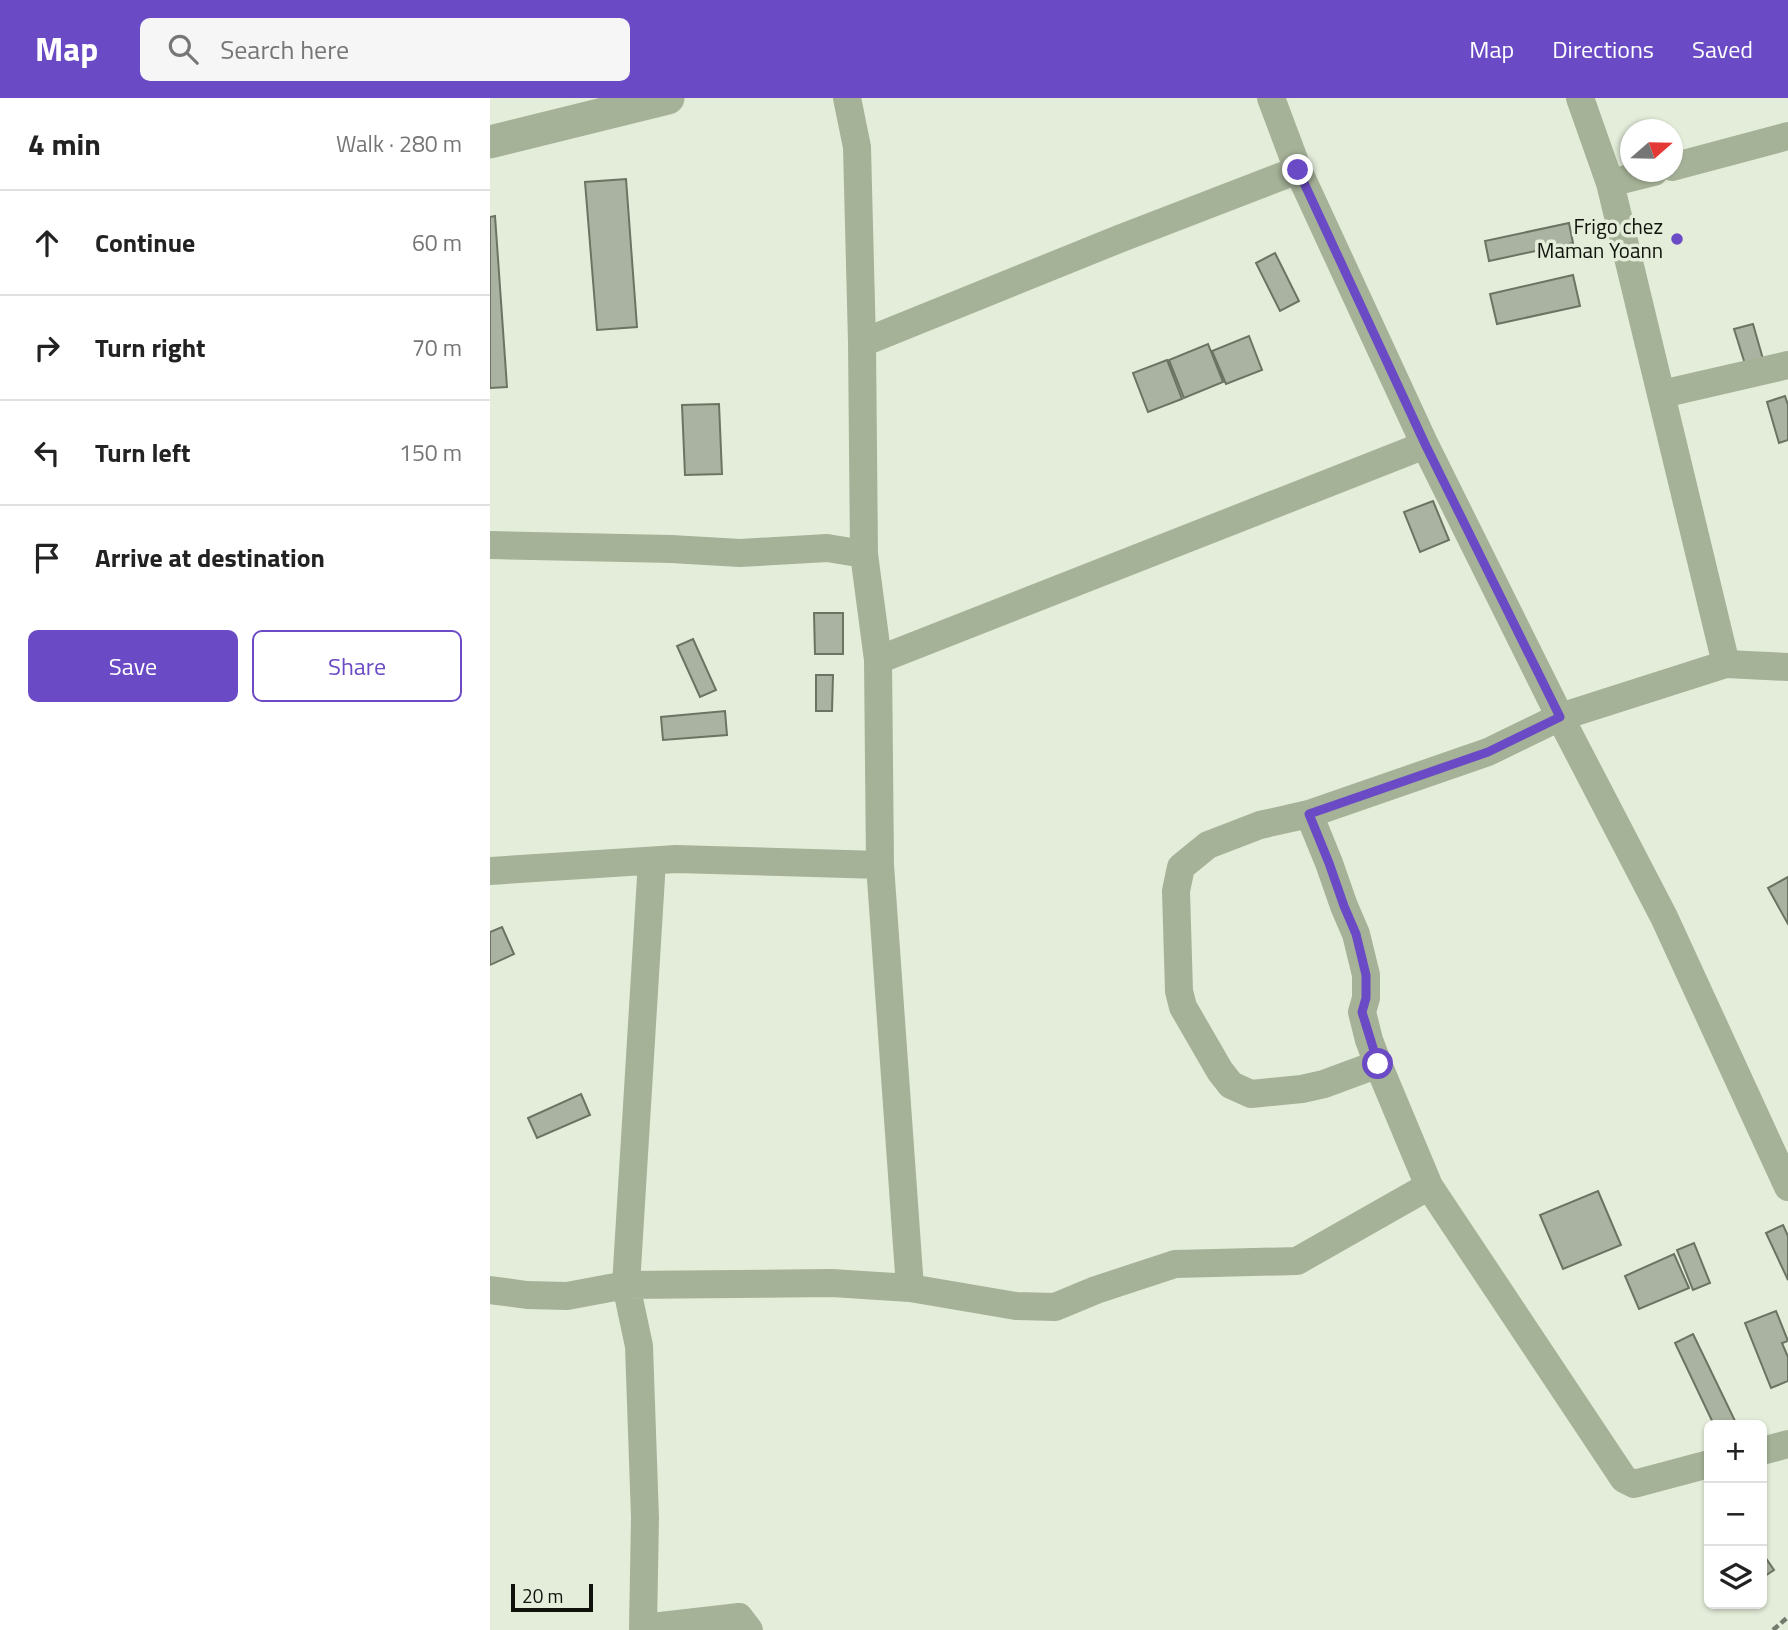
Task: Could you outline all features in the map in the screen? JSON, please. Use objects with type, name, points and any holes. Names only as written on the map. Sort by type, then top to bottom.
[{"type":"street","points":[[490,142],[668,98]]},
{"type":"street","points":[[848,98],[857,147],[864,554],[878,660],[880,865],[910,1288]]},
{"type":"street","points":[[1271,98],[1298,170],[1426,446],[1560,717],[1664,917],[1788,1187]]},
{"type":"street","points":[[1580,98],[1610,183],[1726,664]]},
{"type":"street","points":[[1683,164],[1788,136]]},
{"type":"street","points":[[862,343],[1298,170]]},
{"type":"street","points":[[1610,183],[1620,180]]},
{"type":"street","points":[[1662,394],[1788,365]]},
{"type":"street","points":[[878,660],[1426,446]]},
{"type":"street","points":[[490,545],[740,553],[827,548],[864,554]]},
{"type":"street","points":[[1378,1064],[1313,1087],[1251,1094],[1231,1085],[1182,1007],[1179,991],[1176,891],[1181,867],[1208,845],[1260,825],[1309,814],[1488,752],[1560,717],[1726,664],[1788,667]]},
{"type":"street","points":[[1309,814],[1356,934],[1366,975],[1366,998],[1362,1012],[1378,1064],[1429,1186],[1624,1479],[1634,1484],[1704,1465]]},
{"type":"street","points":[[490,871],[676,859],[880,865]]},
{"type":"street","points":[[652,861],[626,1285],[639,1346],[645,1518],[641,1629],[739,1617],[748,1630]]},
{"type":"street","points":[[490,1290],[527,1295],[567,1296],[626,1285],[832,1283],[910,1288],[1016,1306],[1055,1307],[1096,1290],[1175,1264],[1297,1261],[1429,1186]]},
{"type":"street","points":[[1767,1450],[1788,1444]]},
{"type":"path","points":[[1773,1630],[1788,1617]]},
{"type":"building","points":[[626,179],[637,327],[597,330],[585,182]]},
{"type":"building","points":[[495,216],[507,387],[490,388],[490,217]]},
{"type":"building","points":[[1569,223],[1573,243],[1489,261],[1485,241]]},
{"type":"building","points":[[1275,253],[1299,301],[1280,311],[1256,263]]},
{"type":"building","points":[[1573,275],[1580,306],[1497,324],[1490,294]]},
{"type":"building","points":[[1753,324],[1763,359],[1745,364],[1734,329]]},
{"type":"building","points":[[1249,336],[1262,370],[1226,384],[1212,351]]},
{"type":"building","points":[[1208,344],[1223,382],[1184,398],[1169,360]]},
{"type":"building","points":[[1167,360],[1182,399],[1148,412],[1133,373]]},
{"type":"building","points":[[1785,396],[1788,405],[1788,440],[1779,443],[1767,402]]},
{"type":"building","points":[[719,404],[722,474],[685,475],[682,405]]},
{"type":"building","points":[[1433,501],[1449,540],[1420,552],[1404,512]]},
{"type":"building","points":[[814,613],[843,613],[843,654],[815,654]]},
{"type":"building","points":[[693,639],[716,690],[700,697],[677,646]]},
{"type":"building","points":[[816,675],[833,675],[832,711],[816,711]]},
{"type":"building","points":[[725,711],[727,735],[663,740],[661,717]]},
{"type":"building","points":[[1788,877],[1788,924],[1768,888]]},
{"type":"building","points":[[502,927],[514,954],[490,965],[490,932]]},
{"type":"building","points":[[581,1094],[590,1115],[537,1138],[528,1118]]},
{"type":"building","points":[[1598,1191],[1621,1245],[1563,1269],[1540,1215]]},
{"type":"building","points":[[1783,1225],[1788,1236],[1788,1280],[1766,1233]]},
{"type":"building","points":[[1694,1243],[1710,1283],[1693,1290],[1677,1250]]},
{"type":"building","points":[[1674,1254],[1689,1288],[1639,1309],[1625,1276]]},
{"type":"building","points":[[1776,1311],[1788,1341],[1782,1343],[1788,1357],[1788,1381],[1771,1388],[1745,1323]]},
{"type":"building","points":[[1693,1334],[1735,1420],[1712,1420],[1675,1343]]},
{"type":"building","points":[[1767,1560],[1774,1570],[1767,1575]]},
{"type":"place","name":"Frigo chez Maman Yoann","points":[[1677,239]]},
{"type":"route","points":[[1298,170],[1426,446],[1560,717],[1488,752],[1309,814],[1356,934],[1366,975],[1366,998],[1362,1012],[1378,1064]]}]
